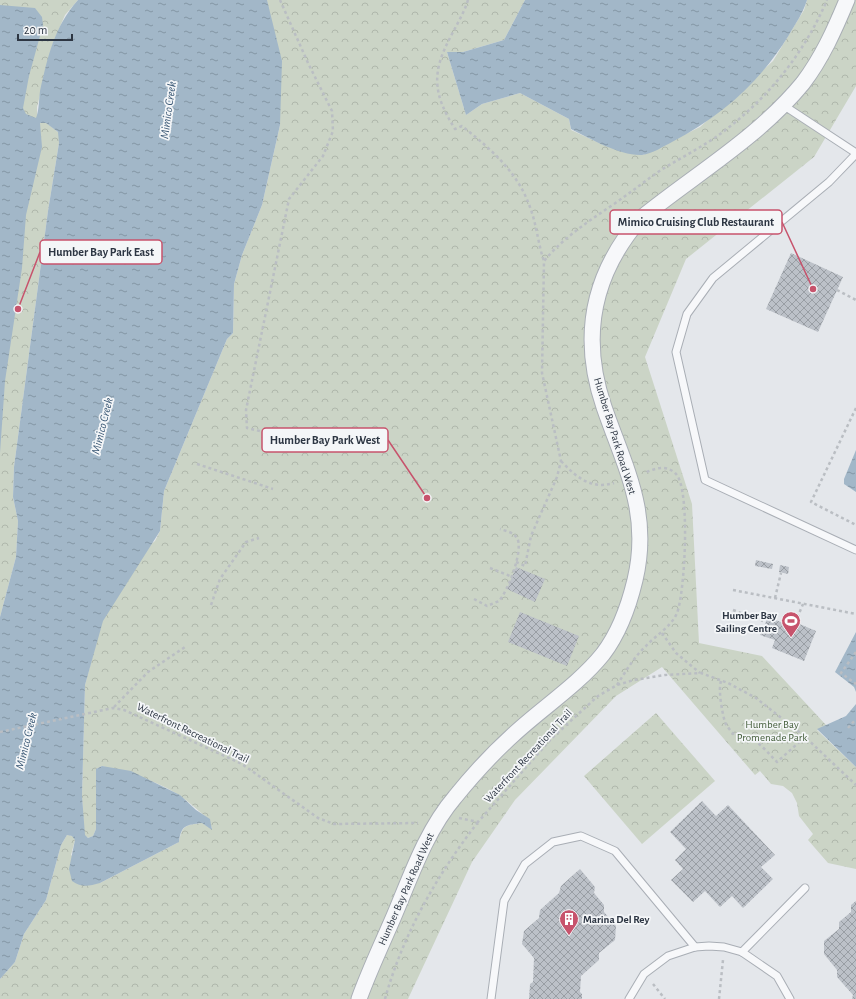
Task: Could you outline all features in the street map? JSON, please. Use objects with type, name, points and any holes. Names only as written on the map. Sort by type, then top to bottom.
[{"type":"street","name":"Humber Bay Park Road West","points":[[359,999],[430,833],[442,815],[454,798],[512,736],[584,674],[603,654],[616,632],[628,604],[638,564],[640,545],[639,519],[631,477],[603,406],[592,354],[591,334],[593,312],[599,288],[610,261],[625,237],[640,219],[764,123],[783,105],[817,62],[847,0]]},
{"type":"lane","points":[[783,105],[856,153],[829,182],[713,278],[686,314],[676,352],[705,480],[856,550]]},
{"type":"lane","points":[[491,999],[504,901],[525,864],[553,842],[581,836],[615,851],[695,947]]},
{"type":"lane","points":[[742,952],[754,942],[805,888]]},
{"type":"lane","points":[[629,999],[644,974],[668,956],[695,947],[724,947],[742,952],[778,976],[790,999]]},
{"type":"path","points":[[280,0],[308,63],[332,111],[333,131],[323,156],[289,199],[246,410],[247,428],[289,438]]},
{"type":"path","points":[[468,0],[438,65],[436,86],[445,114],[455,129],[462,126],[472,134],[503,163],[521,185],[531,211],[538,245],[544,261]]},
{"type":"path","points":[[837,290],[856,300]]},
{"type":"path","points":[[856,408],[811,502],[856,525]]},
{"type":"path","points":[[561,461],[583,481],[606,485],[617,482]]},
{"type":"path","points":[[197,464],[273,489]]},
{"type":"path","points":[[617,685],[632,661],[646,645],[662,632],[677,614],[683,594],[685,570],[683,494],[676,473],[667,468],[658,468],[641,473]]},
{"type":"path","points":[[474,599],[487,606],[497,603],[502,598],[516,562],[519,551],[519,541],[514,535],[500,529]]},
{"type":"path","points":[[211,605],[220,579],[246,542],[259,538]]},
{"type":"path","points":[[516,562],[524,566]]},
{"type":"path","points":[[490,568],[510,576]]},
{"type":"path","points":[[775,598],[781,573]]},
{"type":"path","points":[[733,590],[856,614]]},
{"type":"path","points":[[795,623],[803,604]]},
{"type":"path","points":[[733,610],[763,621]]},
{"type":"path","points":[[662,632],[676,653],[701,673]]},
{"type":"path","points":[[113,708],[148,672],[185,647]]},
{"type":"path","points":[[856,652],[841,673],[856,684]]},
{"type":"path","name":"Waterfront Recreational Trail","points":[[385,999],[404,945],[454,853],[478,822],[552,738],[598,696],[617,685],[651,677],[701,673],[720,680],[756,698],[780,715],[856,785]]},
{"type":"path","points":[[720,680],[718,689],[722,697],[726,723],[734,735],[742,735],[756,741],[777,762],[805,737]]},
{"type":"path","name":"Waterfront Recreational Trail","points":[[0,732],[113,708],[124,710],[242,764],[318,818],[349,826],[414,824]]},
{"type":"path","points":[[848,728],[856,719]]},
{"type":"path","points":[[457,818],[478,822]]},
{"type":"path","points":[[719,999],[724,947]]},
{"type":"path","points":[[644,974],[665,999]]},
{"type":"green space","points":[[0,0],[78,0],[65,15],[53,43],[37,107],[37,115],[59,133],[59,143],[48,211],[14,467],[13,497],[18,521],[16,557],[0,617]]},
{"type":"green space","name":"Humber Bay Promenade Park","points":[[267,0],[525,0],[504,40],[463,52],[447,52],[466,115],[482,104],[520,93],[569,119],[571,130],[606,146],[643,155],[700,127],[773,61],[804,10],[807,0],[856,0],[856,86],[814,157],[686,259],[645,357],[692,504],[699,643],[762,656],[826,725],[817,730],[856,767],[856,869],[828,863],[808,840],[813,834],[799,816],[797,803],[792,793],[783,786],[771,784],[760,771],[755,775],[662,667],[616,696],[515,800],[472,862],[408,999],[0,999],[0,979],[15,962],[24,934],[46,900],[61,845],[67,835],[73,836],[75,840],[71,855],[100,883],[179,842],[183,829],[188,825],[202,823],[212,829],[209,819],[171,790],[142,778],[102,766],[96,769],[96,829],[93,836],[88,838],[84,835],[82,796],[85,685],[114,575],[155,541],[160,531],[164,491],[227,339],[233,333],[234,284],[242,255],[262,205],[280,125]]},
{"type":"green space","points":[[656,713],[715,781],[642,844],[584,776]]},
{"type":"water","name":"Mimico Creek","points":[[78,0],[267,0],[282,61],[280,125],[262,205],[242,255],[234,284],[233,333],[227,339],[164,491],[160,531],[103,621],[85,685],[82,796],[85,835],[88,838],[93,836],[96,829],[96,769],[102,766],[131,771],[180,795],[196,810],[210,819],[212,830],[202,823],[188,825],[181,832],[179,842],[100,883],[86,886],[79,885],[72,881],[69,869],[75,840],[72,836],[67,835],[61,845],[46,900],[24,934],[15,962],[0,979],[0,617],[16,557],[18,521],[13,497],[14,467],[48,211],[59,143],[58,132],[46,123],[40,123],[42,147],[26,215],[22,268],[5,381],[0,453],[0,5],[35,8],[42,17],[43,25],[29,76],[23,108],[26,114],[36,118],[40,91],[53,42],[63,21]]},
{"type":"water","points":[[525,0],[807,0],[789,35],[765,68],[752,83],[724,109],[708,121],[658,150],[642,155],[633,155],[615,150],[571,129],[569,119],[520,93],[482,104],[466,115],[447,52],[463,52],[504,40]]},
{"type":"water","points":[[856,450],[856,492],[844,484],[844,479]]},
{"type":"water","points":[[856,632],[856,692],[854,687],[835,672]]},
{"type":"water","points":[[856,704],[856,767],[817,729],[846,716]]},
{"type":"building","points":[[791,253],[843,277],[818,332],[766,309]]},
{"type":"building","points":[[756,560],[773,564],[772,569],[755,566]]},
{"type":"building","points":[[780,565],[789,567],[788,574],[779,572]]},
{"type":"building","points":[[516,567],[545,579],[535,602],[507,589]]},
{"type":"building","points":[[520,612],[579,636],[567,666],[508,642]]},
{"type":"building","name":"Humber Bay Sailing Centre","points":[[768,617],[786,624],[788,619],[816,631],[804,661],[772,648],[775,640],[760,635]]},
{"type":"building","points":[[702,801],[716,816],[728,805],[775,855],[761,867],[773,879],[743,908],[732,896],[720,907],[705,891],[693,902],[671,880],[683,869],[675,860],[686,849],[670,832]]},
{"type":"building","name":"Marina Del Rey","points":[[580,869],[595,887],[594,893],[604,905],[604,912],[616,926],[615,940],[599,953],[599,960],[581,976],[580,992],[582,994],[582,999],[529,999],[530,984],[533,982],[534,958],[522,944],[524,931],[539,918],[540,910],[559,893],[561,886]]},
{"type":"building","points":[[856,901],[856,999],[852,999],[853,995],[837,977],[837,970],[824,954],[824,941],[839,929],[839,922],[851,912],[851,905]]},
{"type":"place","name":"Mimico Cruising Club Restaurant","points":[[813,289]]},
{"type":"place","name":"Humber Bay Park East","points":[[18,309]]},
{"type":"place","name":"Humber Bay Park West","points":[[427,498]]},
{"type":"place","name":"Humber Bay Sailing Centre","points":[[791,638]]},
{"type":"place","name":"Marina Del Rey","points":[[569,936]]}]
